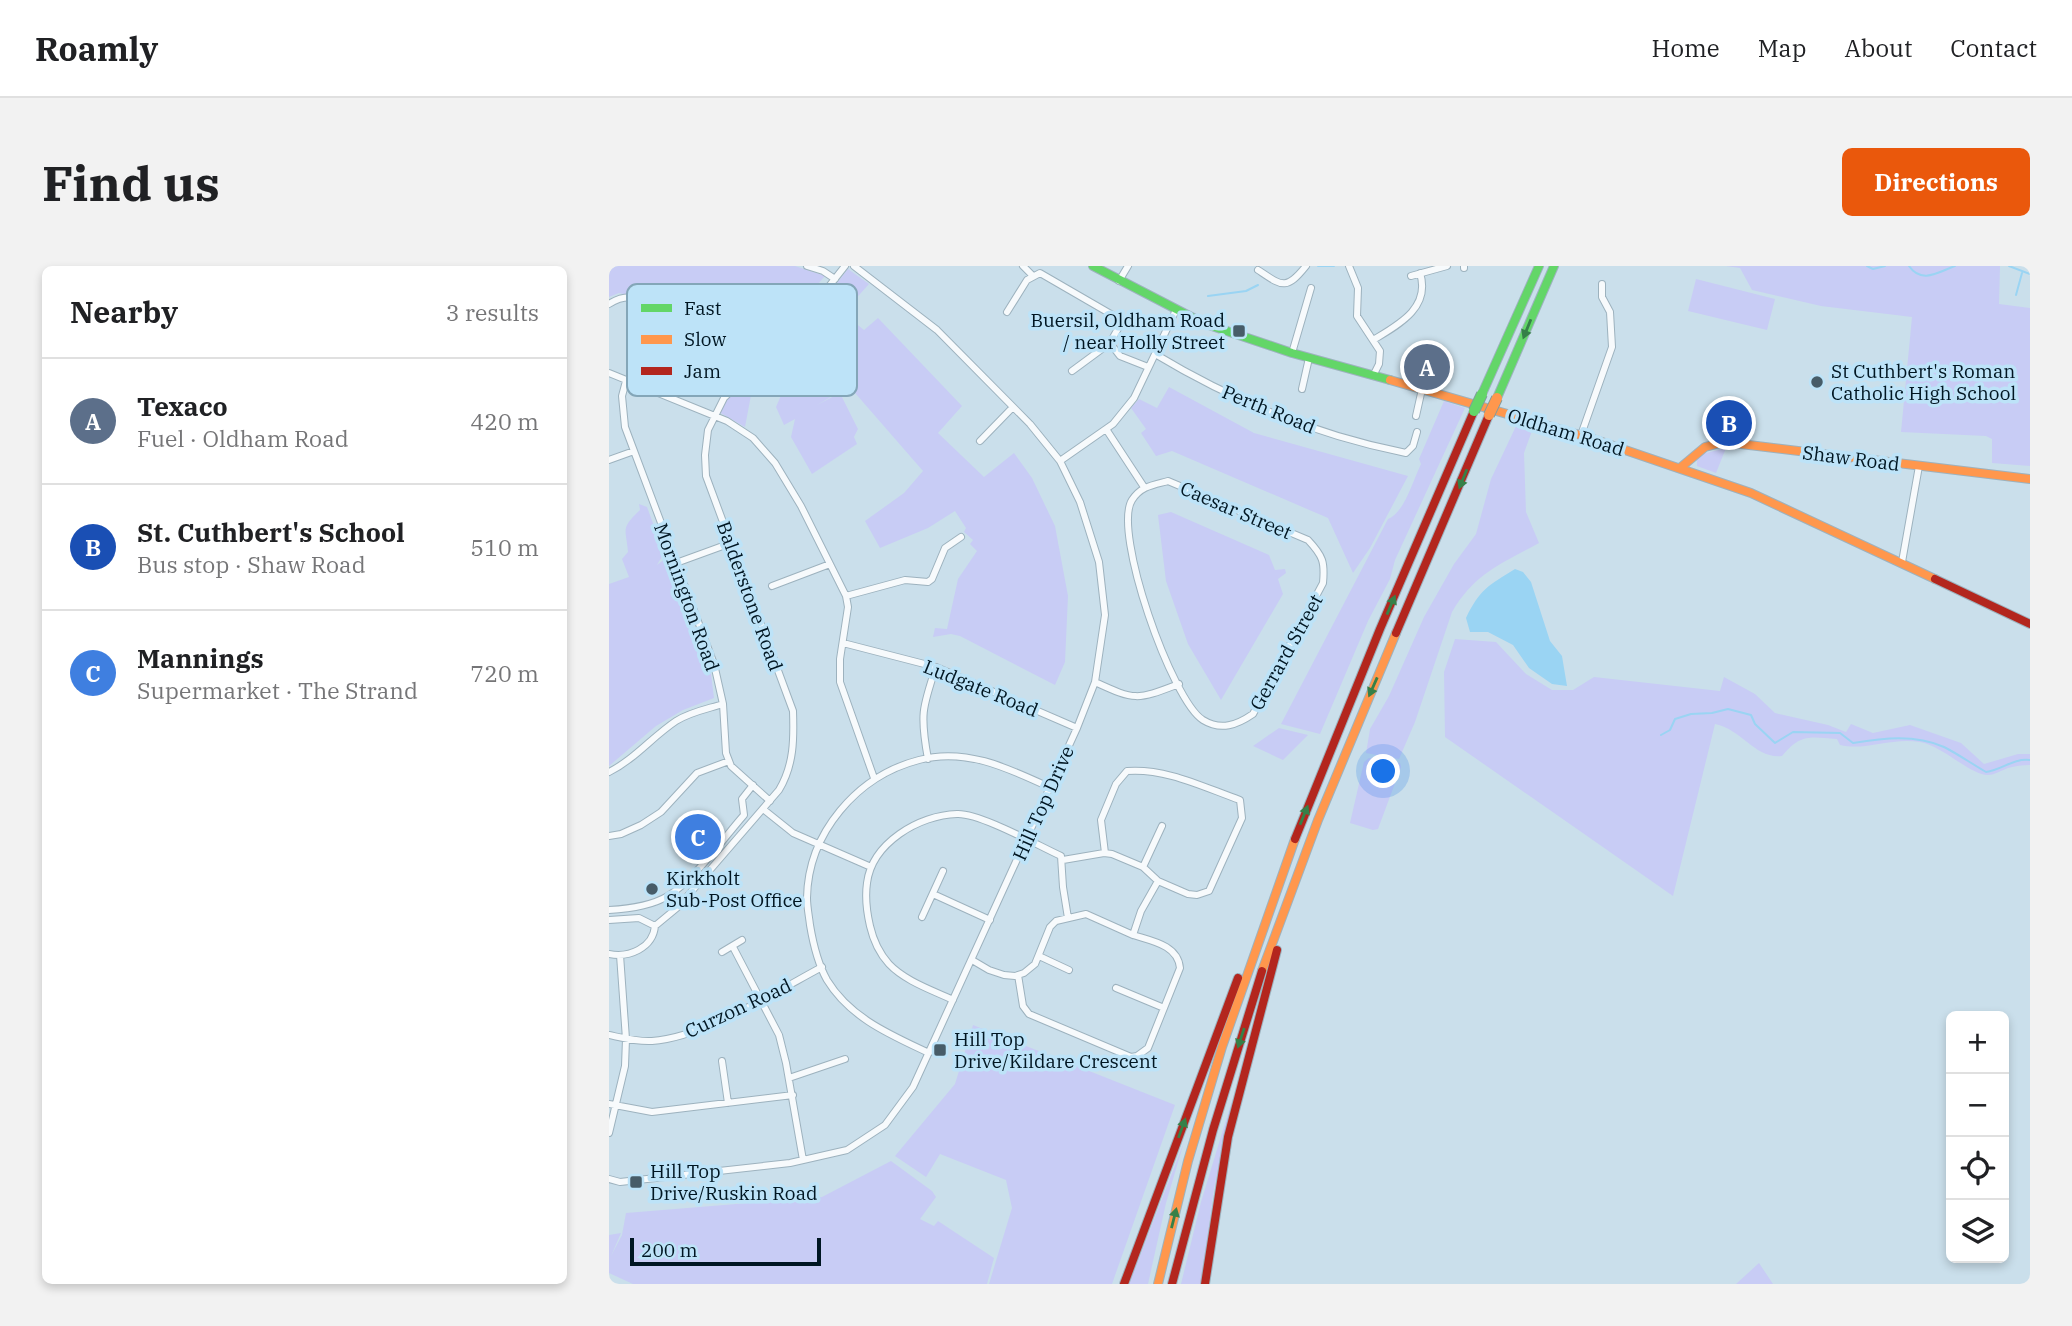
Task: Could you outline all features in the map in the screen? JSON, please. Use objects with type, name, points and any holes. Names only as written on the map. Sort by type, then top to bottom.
[{"type":"main road","name":"Oldham Road","points":[[1093,266],[1203,323],[1292,353],[1581,435],[1751,493],[2030,624]]},
{"type":"main road","points":[[1124,1284],[1243,964],[1359,679],[1539,266]]},
{"type":"main road","points":[[1172,1284],[1226,1083],[1295,879],[1341,763],[1554,266]]},
{"type":"main road","name":"Shaw Road","points":[[1680,468],[1705,447],[1724,442],[2030,479]]},
{"type":"main road","points":[[1158,1284],[1188,1161],[1215,1072],[1290,849]]},
{"type":"main road","points":[[1205,1284],[1228,1137],[1295,879]]},
{"type":"street","points":[[807,266],[823,271],[835,279]]},
{"type":"street","name":"Balderstone Road","points":[[831,284],[845,266]]},
{"type":"street","name":"Hill Top Drive","points":[[609,1179],[620,1182],[803,1160],[847,1150],[885,1125],[913,1087],[1051,788],[1095,682],[1105,615],[1099,562],[1080,502],[1060,461],[1013,407],[937,330],[854,266]]},
{"type":"street","points":[[1023,266],[1034,276]]},
{"type":"street","points":[[1119,281],[1128,266]]},
{"type":"street","points":[[1258,270],[1279,284],[1286,284],[1296,279],[1306,266]]},
{"type":"street","points":[[1349,266],[1358,288],[1357,316],[1380,351],[1379,364],[1373,376]]},
{"type":"street","points":[[1411,276],[1447,266]]},
{"type":"street","points":[[1007,312],[1027,280],[1040,273],[1115,317],[1120,325],[1110,343],[1072,370]]},
{"type":"street","points":[[1373,340],[1411,313],[1420,302],[1423,291],[1420,273]]},
{"type":"street","points":[[1581,435],[1612,347],[1610,312],[1602,297],[1602,284]]},
{"type":"street","points":[[1292,353],[1311,288]]},
{"type":"street","points":[[609,304],[618,298],[627,298]]},
{"type":"street","points":[[1060,461],[1113,424],[1134,398],[1175,310]]},
{"type":"street","points":[[1110,343],[1120,356],[1148,368]]},
{"type":"street","name":"Perth Road","points":[[1154,354],[1249,404],[1295,424],[1406,453],[1413,446],[1417,432]]},
{"type":"street","points":[[1302,389],[1309,358]]},
{"type":"street","points":[[609,373],[626,381]]},
{"type":"street","name":"Mornington Road","points":[[626,381],[621,410],[625,427],[714,664],[723,704],[726,753],[729,761]]},
{"type":"street","points":[[1416,416],[1422,388]]},
{"type":"street","points":[[664,396],[727,421],[753,438],[775,463],[801,506],[846,596],[848,607],[840,659],[840,682],[874,778]]},
{"type":"street","name":"Balderstone Road","points":[[620,955],[630,954],[645,946],[654,937],[655,926],[678,907],[770,801],[782,785],[789,769],[795,741],[793,711],[706,476],[708,430],[727,396]]},
{"type":"street","points":[[980,441],[1013,407]]},
{"type":"street","points":[[1095,682],[1129,698],[1150,695],[1179,684],[1156,640],[1138,580],[1126,519],[1131,501],[1144,487],[1105,429]]},
{"type":"street","points":[[609,460],[633,451]]},
{"type":"street","points":[[1902,562],[1919,466]]},
{"type":"street","name":"Caesar Street","points":[[1144,487],[1168,481],[1308,540],[1321,555]]},
{"type":"street","points":[[846,596],[905,580],[928,582],[932,579],[945,548],[961,537]]},
{"type":"street","points":[[676,563],[731,543]]},
{"type":"street","name":"Gerrard Street","points":[[1179,684],[1191,707],[1202,719],[1219,727],[1239,723],[1253,714],[1323,583],[1325,568],[1321,555]]},
{"type":"street","points":[[772,586],[830,564]]},
{"type":"street","name":"Ludgate Road","points":[[843,643],[936,667],[1077,728]]},
{"type":"street","points":[[928,759],[923,729],[923,704],[936,667]]},
{"type":"street","points":[[609,772],[626,764],[675,722],[690,713],[723,704]]},
{"type":"street","points":[[929,1053],[875,1027],[853,1011],[827,980],[813,942],[807,899],[812,862],[820,843],[827,828],[850,798],[874,778],[920,759],[960,757],[996,763],[1051,788]]},
{"type":"street","points":[[609,836],[641,825],[661,812],[697,773],[729,761],[731,766],[770,801]]},
{"type":"street","points":[[953,1000],[911,980],[889,964],[874,941],[867,914],[866,884],[871,867],[880,853],[901,833],[928,819],[960,814],[986,822],[1062,858],[1105,853],[1143,867],[1158,881],[1197,895],[1209,891],[1242,818],[1240,800],[1167,774],[1144,770],[1127,771],[1116,784],[1101,820],[1105,853]]},
{"type":"street","points":[[609,910],[638,906],[668,896],[688,879],[744,815],[742,799],[753,785]]},
{"type":"street","points":[[763,809],[786,829],[871,867]]},
{"type":"street","points":[[1143,867],[1162,826]]},
{"type":"street","points":[[1062,858],[1068,918]]},
{"type":"street","points":[[922,917],[943,871]]},
{"type":"street","points":[[1133,935],[1141,911],[1158,881]]},
{"type":"street","points":[[933,894],[990,919]]},
{"type":"street","points":[[638,906],[639,918]]},
{"type":"street","points":[[972,960],[989,970],[1018,975],[1035,964],[1050,927],[1056,921],[1086,914],[1163,945],[1177,955],[1180,968],[1148,1048],[1131,1057],[1029,1014],[1023,1006],[1018,975]]},
{"type":"street","points":[[609,920],[639,918],[655,926]]},
{"type":"street","points":[[722,952],[742,940]]},
{"type":"street","points":[[733,947],[779,1035],[793,1095],[803,1160]]},
{"type":"street","points":[[609,954],[620,955],[626,1039],[625,1066],[612,1105],[609,1133]]},
{"type":"street","points":[[1039,956],[1069,970]]},
{"type":"street","name":"Curzon Road","points":[[609,1035],[652,1041],[681,1036],[706,1027],[822,967]]},
{"type":"street","points":[[1116,988],[1164,1008]]},
{"type":"street","points":[[789,1078],[845,1059]]},
{"type":"street","points":[[722,1061],[728,1104]]},
{"type":"street","points":[[612,1105],[652,1112],[793,1095]]},
{"type":"shaded area","points":[[609,266],[795,266],[825,276],[818,284],[627,284],[627,295],[619,293],[609,297]]},
{"type":"shaded area","points":[[1726,266],[2000,266],[1999,304],[2030,308],[2030,466],[1992,463],[1992,439],[1986,436],[1901,432],[1912,317],[1821,306],[1752,290],[1740,268]]},
{"type":"shaded area","points":[[848,269],[869,284],[857,297],[857,284],[836,284]]},
{"type":"shaded area","points":[[1696,279],[1775,299],[1767,330],[1688,311]]},
{"type":"shaded area","points":[[878,318],[962,406],[938,433],[984,477],[1014,453],[1032,478],[1055,526],[1068,596],[1065,662],[1055,685],[960,636],[951,634],[933,637],[935,628],[947,629],[958,579],[977,551],[970,544],[973,540],[964,532],[966,528],[955,511],[928,528],[880,548],[865,521],[904,493],[923,471],[857,395],[857,324],[864,330]]},
{"type":"shaded area","points":[[1169,387],[1254,433],[1408,476],[1370,548],[1353,573],[1328,518],[1172,451],[1156,456],[1141,433],[1146,429],[1131,408],[1139,399],[1157,408]]},
{"type":"shaded area","points":[[751,396],[745,427],[719,412],[728,397]]},
{"type":"shaded area","points":[[781,396],[832,396],[817,405],[834,396],[841,396],[858,429],[854,437],[857,444],[812,474],[791,437],[795,419],[784,425],[776,407]]},
{"type":"shaded area","points":[[1444,401],[1465,408],[1395,560],[1390,579],[1368,621],[1320,734],[1281,724],[1388,519],[1399,510],[1408,495],[1421,464],[1419,459]]},
{"type":"shaded area","points":[[1517,424],[1533,428],[1524,453],[1526,512],[1539,543],[1490,571],[1470,588],[1452,612],[1415,722],[1399,759],[1366,753],[1370,729],[1389,696],[1424,617],[1454,564],[1476,534],[1491,479]]},
{"type":"shaded area","points":[[1726,448],[1716,473],[1697,466],[1697,459],[1702,454]]},
{"type":"shaded area","points":[[639,504],[647,507],[664,553],[657,565],[666,558],[711,674],[714,698],[683,710],[656,726],[609,766],[609,584],[629,577],[622,559],[628,552],[626,529],[629,521],[640,510]]},
{"type":"shaded area","points":[[1171,512],[1269,555],[1275,570],[1285,569],[1286,573],[1278,579],[1283,594],[1221,700],[1188,644],[1166,581],[1158,515]]},
{"type":"shaded area","points":[[1515,569],[1523,572],[1531,582],[1550,641],[1562,656],[1567,686],[1552,684],[1529,668],[1513,645],[1488,632],[1470,632],[1466,618],[1476,600],[1491,584]]},
{"type":"shaded area","points":[[1455,639],[1496,642],[1526,674],[1552,690],[1573,690],[1594,677],[1720,691],[1724,677],[1755,694],[1775,713],[1828,725],[1846,732],[1851,724],[1873,733],[1910,725],[1961,743],[1984,764],[2018,754],[2030,754],[2030,765],[2011,767],[1988,775],[1981,774],[1938,749],[1909,741],[1850,746],[1840,745],[1837,739],[1807,738],[1795,743],[1782,756],[1773,756],[1756,749],[1725,727],[1715,724],[1673,896],[1445,737],[1444,672]]},
{"type":"shaded area","points":[[1279,728],[1308,735],[1283,760],[1253,746]]},
{"type":"shaded area","points":[[1369,758],[1400,763],[1401,767],[1378,829],[1373,830],[1350,823],[1364,762]]},
{"type":"shaded area","points":[[973,1025],[1175,1105],[1112,1284],[989,1284],[1012,1208],[1006,1180],[940,1154],[926,1177],[895,1156],[955,1084]]},
{"type":"shaded area","points":[[1233,1097],[1214,1189],[1201,1284],[1181,1284],[1201,1202]]},
{"type":"shaded area","points":[[1184,1142],[1166,1203],[1148,1284],[1129,1284]]},
{"type":"shaded area","points":[[891,1161],[932,1191],[936,1197],[920,1219],[934,1226],[938,1221],[994,1258],[987,1284],[633,1284],[609,1273],[609,1235],[621,1233],[611,1256],[622,1235],[626,1213],[822,1197]]},
{"type":"shaded area","points":[[1759,1263],[1773,1284],[1736,1284]]},
{"type":"waterway","points":[[1318,266],[1334,266]]},
{"type":"waterway","points":[[1867,266],[1873,269],[1885,266]]},
{"type":"waterway","points":[[1909,266],[1914,272],[1925,276],[1955,266]]},
{"type":"waterway","points":[[2009,266],[2030,274]]},
{"type":"waterway","points":[[2016,295],[2022,273]]},
{"type":"waterway","points":[[1208,296],[1246,291],[1258,285]]},
{"type":"waterway","points":[[1661,735],[1670,730],[1675,719],[1728,709],[1751,715],[1755,724],[1775,743],[1793,732],[1840,733],[1853,743],[1887,739],[1922,740],[1944,747],[1986,772],[2018,761],[2030,760]]},
{"type":"traffic: fast","points":[[1093,266],[1203,323],[1292,353],[1390,380]]},
{"type":"traffic: fast","points":[[1482,394],[1539,266]]},
{"type":"traffic: fast","points":[[1497,398],[1554,266]]},
{"type":"traffic: fast","points":[[1474,411],[1482,394]]},
{"type":"traffic: slow","points":[[1390,380],[1590,438],[1751,493],[1935,579]]},
{"type":"traffic: slow","points":[[1489,415],[1497,398]]},
{"type":"traffic: slow","points":[[1680,468],[1705,447],[1724,442],[2030,479]]},
{"type":"traffic: slow","points":[[1262,971],[1318,820],[1396,633]]},
{"type":"traffic: slow","points":[[1158,1284],[1188,1161],[1222,1047],[1295,839]]},
{"type":"traffic: jam","points":[[1295,839],[1380,629],[1474,411]]},
{"type":"traffic: jam","points":[[1396,633],[1489,415]]},
{"type":"traffic: jam","points":[[1935,579],[2030,624]]},
{"type":"traffic: jam","points":[[1205,1284],[1228,1137],[1277,950]]},
{"type":"traffic: jam","points":[[1172,1284],[1213,1130],[1262,971]]},
{"type":"traffic: jam","points":[[1124,1284],[1238,978]]},
{"type":"place","name":"Buersil, Oldham Road / near Holly Street","points":[[1239,331]]},
{"type":"place","name":"Texaco","points":[[1427,367]]},
{"type":"place","name":"St Cuthbert's Roman Catholic High School","points":[[1817,382]]},
{"type":"place","name":"St. Cuthbert's School","points":[[1729,423]]},
{"type":"place","name":"Mannings","points":[[698,837]]},
{"type":"place","name":"Kirkholt Sub-Post Office","points":[[652,889]]},
{"type":"place","name":"Hill Top Drive/Kildare Crescent","points":[[940,1050]]},
{"type":"place","name":"Hill Top Drive/Ruskin Road","points":[[636,1182]]}]
